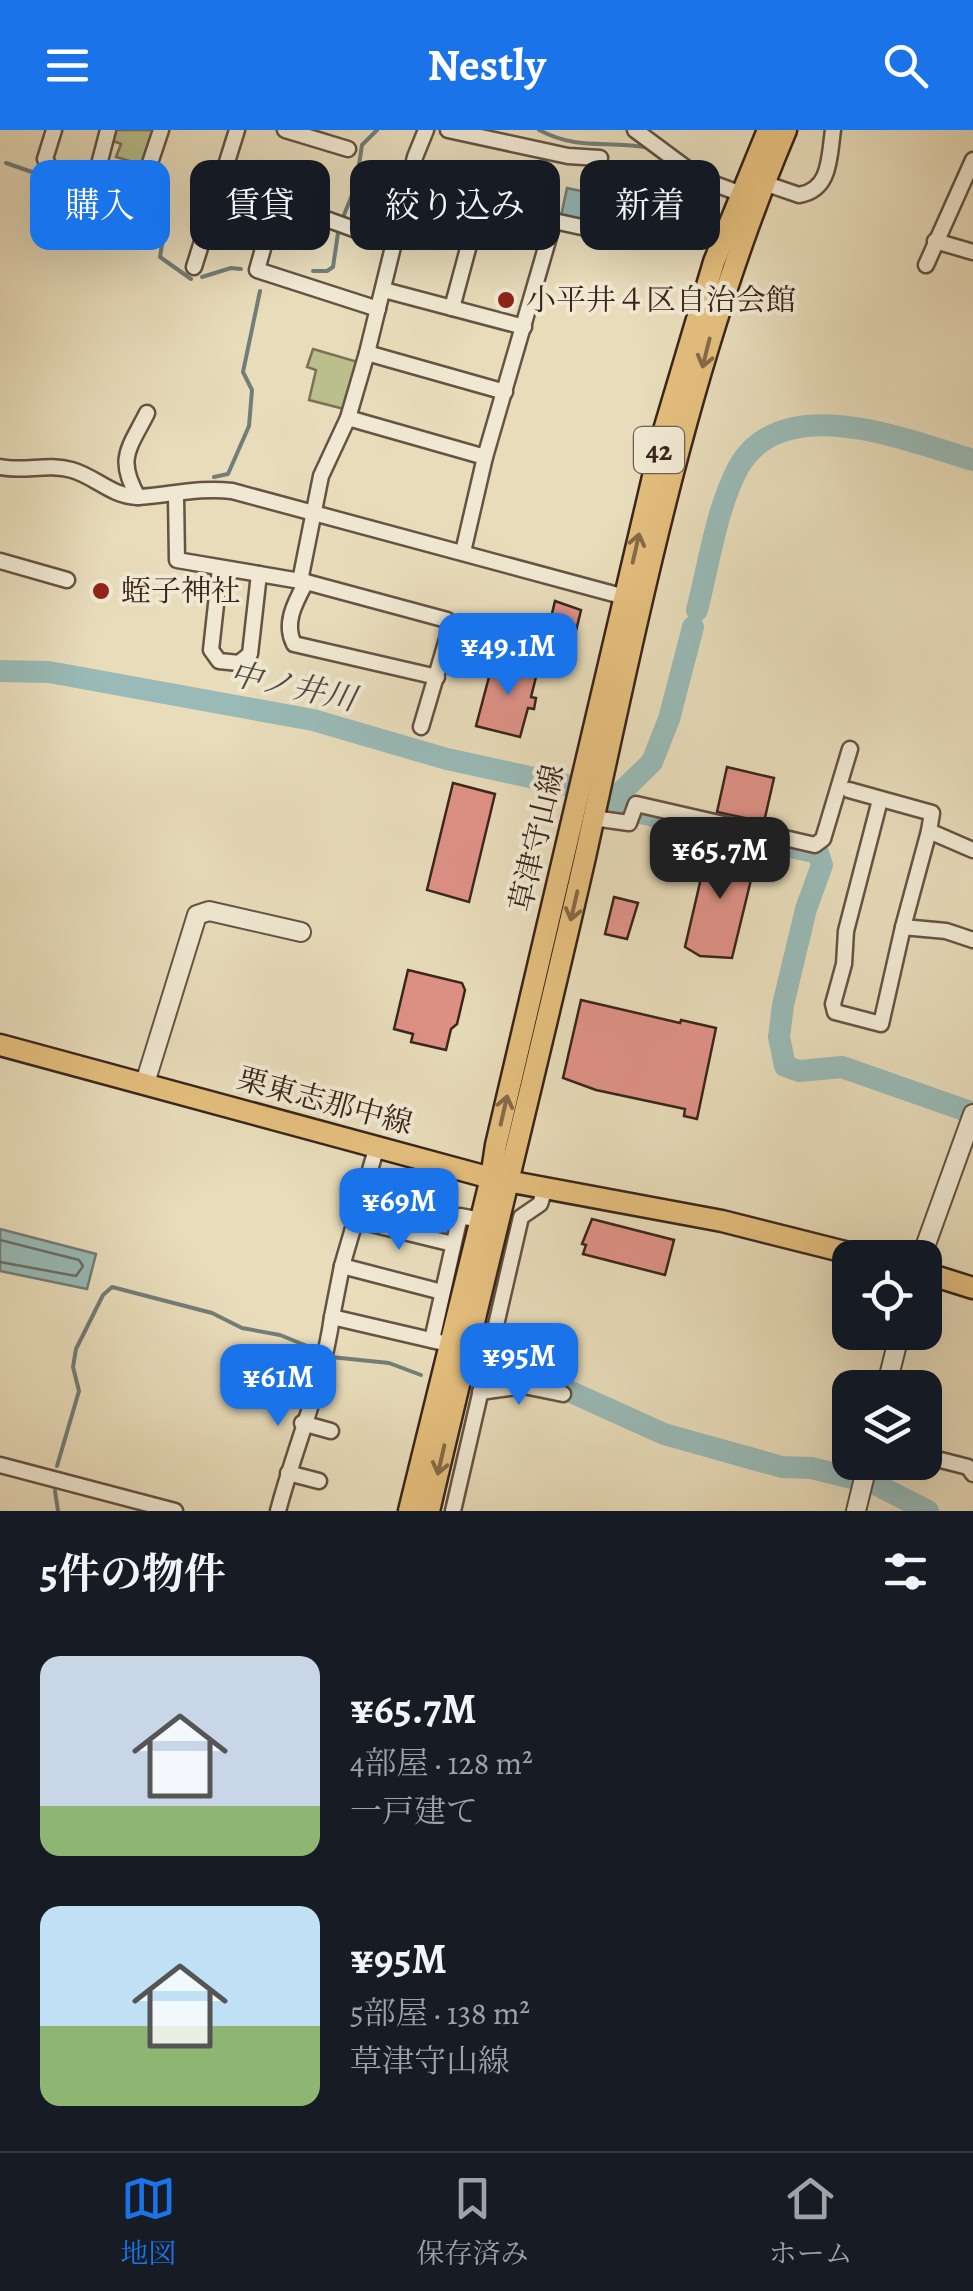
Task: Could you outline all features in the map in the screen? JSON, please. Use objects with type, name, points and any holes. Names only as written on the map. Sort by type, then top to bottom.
[{"type":"main road","name":"草津守山線","points":[[429,1511],[500,1179],[588,812],[625,597],[664,430],[714,262],[768,130]]},
{"type":"main road","name":"草津守山線","points":[[592,780],[716,316],[786,130]]},
{"type":"main road","name":"栗東志那中線","points":[[0,1045],[500,1179],[722,1220],[832,1248]]},
{"type":"main road","name":"草津守山線","points":[[409,1511],[440,1342],[500,1179]]},
{"type":"main road","points":[[942,1278],[973,1288]]},
{"type":"street","points":[[54,130],[46,159],[52,170],[86,182],[96,176],[108,130]]},
{"type":"street","points":[[151,160],[161,130]]},
{"type":"street","points":[[194,267],[237,130]]},
{"type":"street","points":[[285,130],[348,149]]},
{"type":"street","points":[[417,160],[426,130]]},
{"type":"street","points":[[448,130],[568,156],[600,158]]},
{"type":"street","points":[[635,130],[652,139],[700,179],[739,193]]},
{"type":"street","points":[[764,183],[799,196],[819,188],[825,178],[833,130]]},
{"type":"street","points":[[926,265],[972,163]]},
{"type":"street","points":[[350,228],[282,203],[275,206],[257,274],[282,278],[378,310]]},
{"type":"street","points":[[935,241],[973,252]]},
{"type":"street","points":[[394,250],[348,418],[321,476],[312,510],[303,581],[288,633],[294,644],[436,677]]},
{"type":"street","points":[[452,308],[468,250]]},
{"type":"street","points":[[463,552],[485,457],[546,250]]},
{"type":"street","points":[[384,290],[524,327]]},
{"type":"street","points":[[367,353],[505,392]]},
{"type":"street","points":[[138,497],[126,476],[125,460],[130,442],[147,414]]},
{"type":"street","points":[[348,418],[485,457]]},
{"type":"street","points":[[0,467],[71,470],[110,491],[138,497],[176,496],[210,488],[312,510],[625,597]]},
{"type":"street","points":[[176,496],[177,560],[303,581],[446,620],[450,629],[421,727]]},
{"type":"street","points":[[0,561],[67,580]]},
{"type":"street","points":[[220,568],[211,650],[219,661],[240,663],[250,654],[259,574]]},
{"type":"street","points":[[588,812],[629,822],[634,812],[815,845],[823,839],[850,749]]},
{"type":"street","points":[[849,790],[932,814],[902,927],[882,1024],[836,1012],[833,1004],[844,964],[846,932],[880,800]]},
{"type":"street","points":[[929,831],[973,850]]},
{"type":"street","points":[[144,1083],[197,915],[209,911],[301,932]]},
{"type":"street","points":[[902,927],[946,931],[973,940]]},
{"type":"street","points":[[927,1240],[972,1116]]},
{"type":"street","points":[[278,1511],[302,1423],[327,1354],[342,1266],[376,1146]]},
{"type":"street","points":[[453,1511],[521,1217],[540,1204],[545,1189]]},
{"type":"street","points":[[332,1317],[440,1342],[442,1292],[460,1216],[482,1220]]},
{"type":"street","points":[[354,1220],[453,1244]]},
{"type":"street","points":[[342,1266],[442,1292]]},
{"type":"street","points":[[480,1392],[524,1386],[563,1394]]},
{"type":"street","points":[[302,1423],[331,1431]]},
{"type":"street","points":[[942,1460],[968,1467],[973,1474]]},
{"type":"street","points":[[0,1465],[174,1511]]},
{"type":"street","points":[[288,1473],[319,1481]]},
{"type":"street","points":[[856,1511],[864,1480]]},
{"type":"green space","points":[[114,130],[154,130],[145,160],[116,157],[121,144],[111,140]]},
{"type":"green space","points":[[313,349],[358,362],[344,409],[309,400],[316,370],[307,367]]},
{"type":"water","points":[[567,188],[580,191],[580,220],[561,216]]},
{"type":"water","points":[[0,1229],[96,1254],[87,1289],[0,1271]]},
{"type":"building","points":[[555,601],[581,610],[576,631],[550,622]]},
{"type":"building","points":[[494,658],[538,669],[531,697],[536,698],[534,709],[528,708],[520,737],[476,726]]},
{"type":"building","points":[[727,767],[774,778],[764,822],[717,812]]},
{"type":"building","points":[[453,783],[495,794],[469,902],[427,890]]},
{"type":"building","points":[[709,844],[757,855],[732,958],[700,956],[685,947]]},
{"type":"building","points":[[614,897],[638,903],[627,939],[605,934]]},
{"type":"building","points":[[408,970],[462,983],[465,990],[457,1024],[451,1029],[446,1050],[411,1042],[413,1034],[394,1029]]},
{"type":"building","points":[[581,1000],[716,1028],[697,1119],[684,1116],[685,1109],[596,1090],[563,1078]]},
{"type":"building","points":[[592,1219],[674,1240],[665,1275],[583,1254],[586,1245],[582,1244]]},
{"type":"waterway","points":[[342,220],[356,185],[362,145],[377,130]]},
{"type":"waterway","points":[[539,130],[568,141],[650,148]]},
{"type":"waterway","points":[[6,163],[30,171]]},
{"type":"waterway","points":[[313,271],[333,267],[338,233]]},
{"type":"waterway","points":[[161,250],[160,257],[191,279]]},
{"type":"waterway","points":[[202,277],[241,269]]},
{"type":"waterway","points":[[214,477],[228,474],[249,426],[252,390],[243,372],[260,291]]},
{"type":"waterway","name":"中ノ井川","points":[[697,610],[724,501],[738,468],[758,444],[784,431],[814,425],[847,427],[973,460]]},
{"type":"waterway","name":"中ノ井川","points":[[616,797],[652,762],[669,719],[693,627]]},
{"type":"waterway","name":"中ノ井川","points":[[0,671],[49,672],[313,720],[447,759],[598,792]]},
{"type":"waterway","points":[[616,797],[614,807],[818,853],[822,865],[806,909],[783,1005],[779,1037],[785,1066],[799,1071],[842,1067],[973,1113]]},
{"type":"waterway","points":[[57,1466],[79,1391],[73,1367],[76,1349],[103,1295],[112,1287],[212,1313],[242,1328],[280,1335],[322,1352]]},
{"type":"waterway","points":[[331,1357],[389,1363],[421,1375]]},
{"type":"waterway","points":[[486,1383],[549,1382],[664,1434],[782,1467],[811,1468],[873,1483],[928,1511]]},
{"type":"waterway","points":[[55,1491],[58,1511]]},
{"type":"place","name":"小平井４区自治会館","points":[[506,300]]},
{"type":"place","name":"蛭子神社","points":[[101,591]]}]
